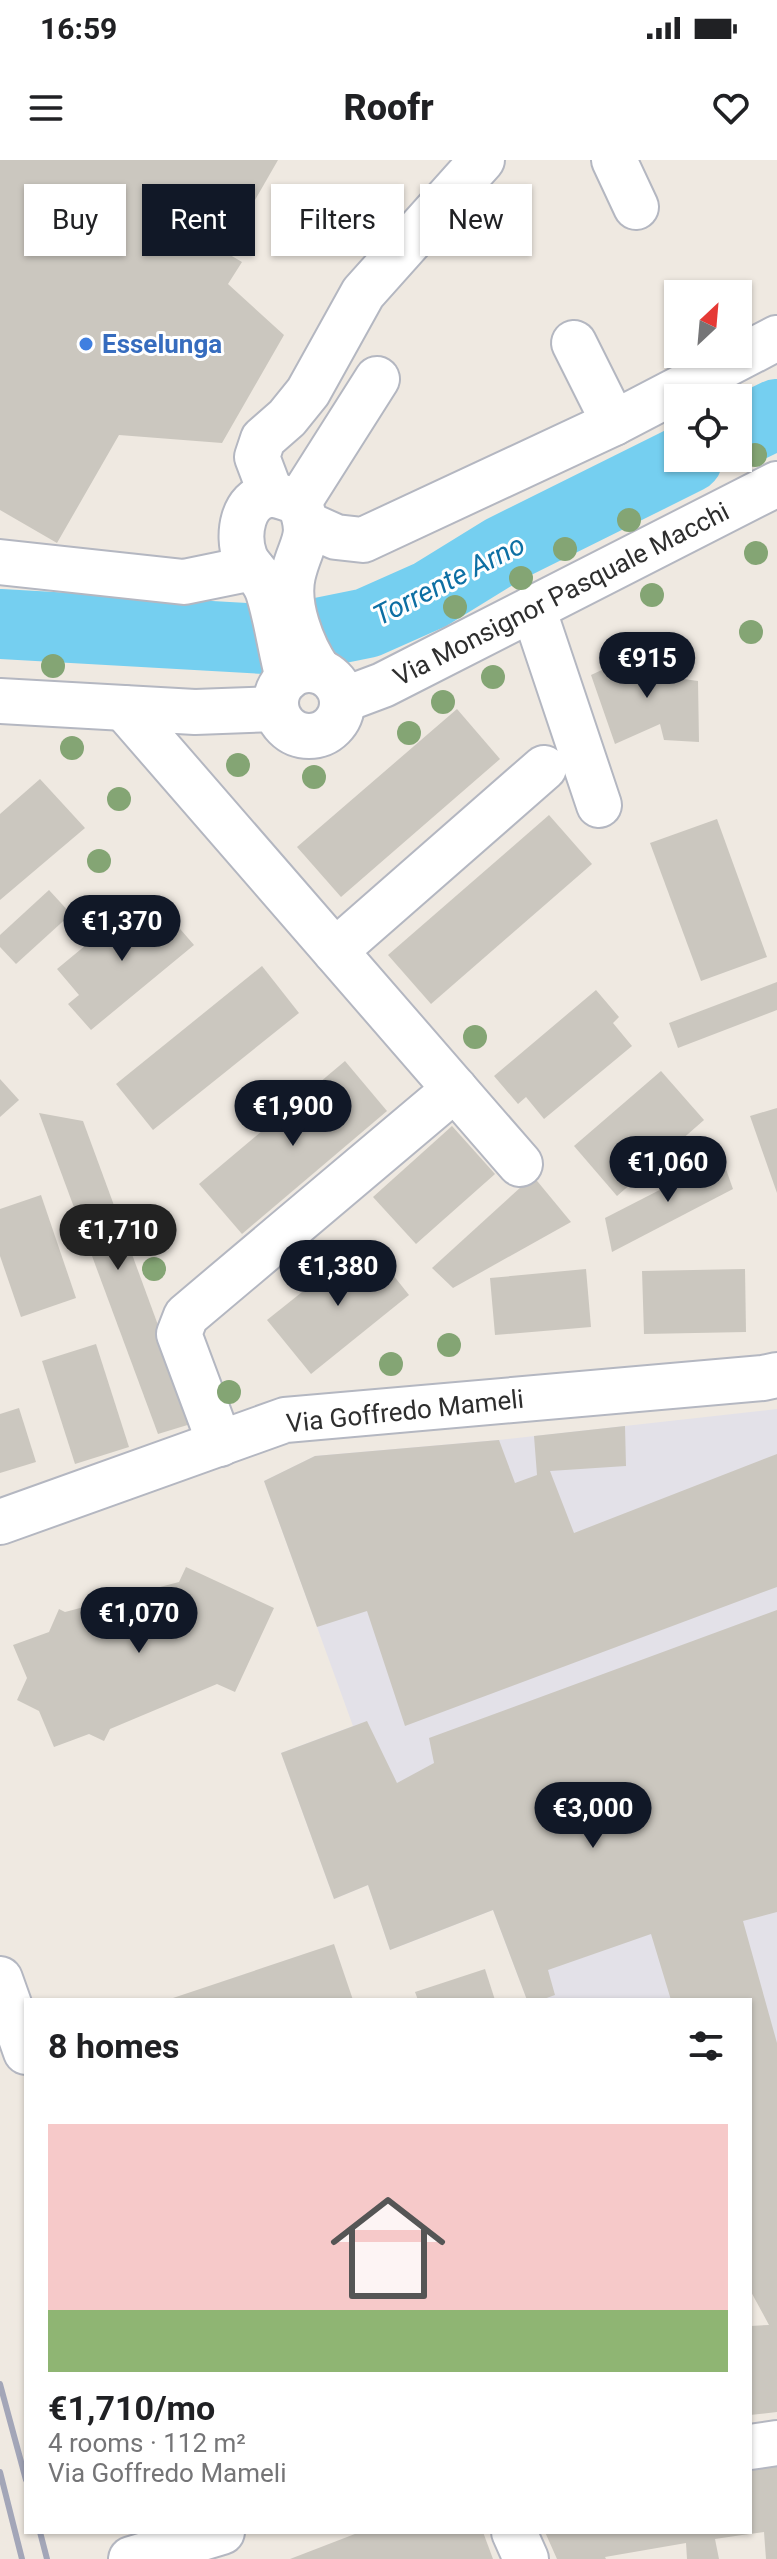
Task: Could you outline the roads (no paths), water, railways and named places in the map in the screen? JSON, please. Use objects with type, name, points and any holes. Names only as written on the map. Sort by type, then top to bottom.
[{"type":"street","points":[[283,607],[303,548],[292,507],[257,457],[263,439],[287,418],[308,392],[363,293],[482,160]]},
{"type":"street","points":[[614,160],[636,207]]},
{"type":"street","points":[[303,679],[283,607],[246,552],[245,513],[255,500],[292,507],[336,537],[363,540],[614,423],[777,338]]},
{"type":"street","points":[[574,343],[614,423]]},
{"type":"street","points":[[292,507],[377,379]]},
{"type":"street","name":"Via Monsignor Pasquale Macchi","points":[[0,701],[195,712],[303,679],[383,685],[777,484]]},
{"type":"street","points":[[0,562],[184,582],[246,552]]},
{"type":"street","points":[[533,608],[599,805]]},
{"type":"street","points":[[124,708],[520,1164]]},
{"type":"street","points":[[335,951],[544,768]]},
{"type":"street","points":[[220,1444],[179,1334],[186,1316],[455,1089]]},
{"type":"street","name":"Via Goffredo Mameli","points":[[0,1522],[285,1420],[777,1375]]},
{"type":"street","points":[[0,1979],[24,2046]]},
{"type":"street","points":[[752,2447],[777,2443]]},
{"type":"street","points":[[131,2559],[208,2534]]},
{"type":"street","points":[[515,2534],[526,2559]]},
{"type":"waterway","name":"Torrente Arno","points":[[752,426],[777,414]]},
{"type":"waterway","name":"Torrente Arno","points":[[0,624],[283,640],[367,623],[430,595],[503,550],[664,470]]},
{"type":"railway","points":[[0,2384],[24,2473]]},
{"type":"railway","points":[[0,2472],[22,2559]]},
{"type":"railway","points":[[41,2534],[47,2559]]},
{"type":"place","name":"Esselunga","points":[[86,344]]}]
